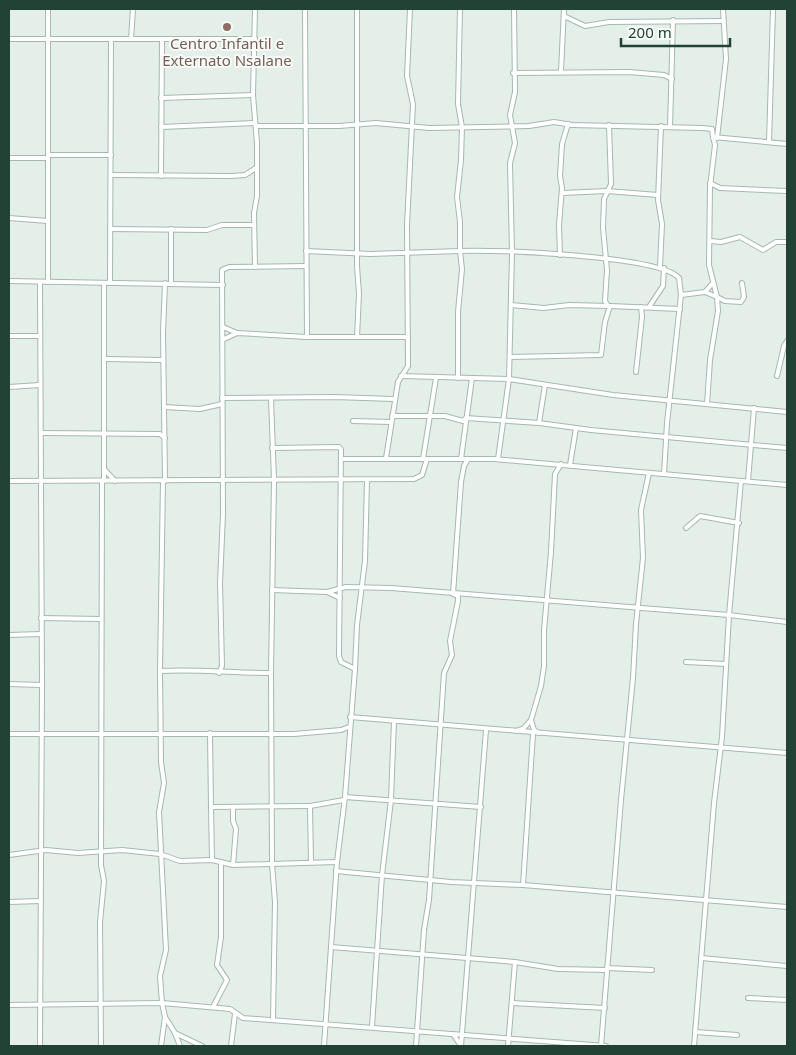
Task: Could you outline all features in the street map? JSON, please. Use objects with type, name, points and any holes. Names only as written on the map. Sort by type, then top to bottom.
[{"type":"street","points":[[48,9],[48,282]]},
{"type":"street","points":[[131,39],[133,9]]},
{"type":"street","points":[[254,9],[253,95],[256,124],[257,174],[254,225],[255,266]]},
{"type":"street","points":[[305,9],[307,337]]},
{"type":"street","points":[[356,337],[359,294],[357,252],[357,9]]},
{"type":"street","points":[[386,458],[398,382],[408,366],[410,126],[413,104],[408,84],[410,9]]},
{"type":"street","points":[[458,378],[458,312],[462,269],[457,197],[461,172],[462,126],[458,104],[460,9]]},
{"type":"street","points":[[498,459],[510,369],[512,253],[510,163],[515,143],[510,115],[515,92],[513,73],[514,9]]},
{"type":"street","points":[[561,71],[564,9]]},
{"type":"street","points":[[706,404],[710,360],[718,311],[718,297],[712,284],[709,265],[710,183],[726,59],[723,9]]},
{"type":"street","points":[[769,142],[773,9]]},
{"type":"street","points":[[564,16],[585,26],[609,22],[724,20]]},
{"type":"street","points":[[670,127],[673,20]]},
{"type":"street","points":[[9,39],[255,39]]},
{"type":"street","points":[[110,283],[111,39]]},
{"type":"street","points":[[161,176],[162,39]]},
{"type":"street","points":[[513,73],[561,71],[629,72],[664,75],[672,79]]},
{"type":"street","points":[[664,75],[673,72]]},
{"type":"street","points":[[161,98],[253,95]]},
{"type":"street","points":[[161,126],[256,124],[357,125],[376,123],[410,126],[512,126],[554,122],[712,129],[717,138]]},
{"type":"street","points":[[560,255],[559,221],[562,193],[560,176],[562,144],[568,124]]},
{"type":"street","points":[[510,357],[601,355],[608,306],[605,301],[607,270],[604,258],[604,200],[611,184],[609,125]]},
{"type":"street","points":[[648,307],[663,286],[662,224],[658,195],[661,126]]},
{"type":"street","points":[[717,138],[787,144]]},
{"type":"street","points":[[9,158],[111,155]]},
{"type":"street","points":[[250,173],[256,168]]},
{"type":"street","points":[[111,175],[231,176],[250,173],[257,174]]},
{"type":"street","points":[[710,183],[720,188],[787,191]]},
{"type":"street","points":[[562,193],[607,191],[658,195]]},
{"type":"street","points":[[9,218],[48,221]]},
{"type":"street","points":[[110,229],[171,228],[207,230],[222,225],[254,225]]},
{"type":"street","points":[[171,228],[171,283]]},
{"type":"street","points":[[710,241],[721,242],[740,238],[762,250],[776,242],[787,242]]},
{"type":"street","points":[[306,251],[370,254],[460,250],[604,258],[662,268],[680,278],[680,309],[666,437],[664,474]]},
{"type":"street","points":[[219,673],[222,666],[220,583],[224,339],[222,273],[225,267],[306,266]]},
{"type":"street","points":[[9,282],[222,284]]},
{"type":"street","points":[[40,282],[42,685],[40,1046]]},
{"type":"street","points":[[101,1046],[100,922],[104,881],[101,851],[100,619],[103,481],[105,470],[104,283]]},
{"type":"street","points":[[165,283],[165,438],[160,671],[161,762],[164,782],[159,806],[166,950],[160,976],[165,1017],[175,1033],[180,1046]]},
{"type":"street","points":[[681,295],[705,292],[725,301],[741,302],[744,297],[742,283]]},
{"type":"street","points":[[705,292],[712,284]]},
{"type":"street","points":[[600,307],[605,301]]},
{"type":"street","points":[[511,305],[544,308],[574,305],[680,309]]},
{"type":"street","points":[[636,372],[642,317],[641,307]]},
{"type":"street","points":[[223,327],[237,333],[307,337],[408,337]]},
{"type":"street","points":[[224,339],[237,333]]},
{"type":"street","points":[[9,336],[40,336]]},
{"type":"street","points":[[778,376],[784,346],[787,341]]},
{"type":"street","points":[[104,359],[164,360]]},
{"type":"street","points":[[510,369],[518,380]]},
{"type":"street","points":[[401,376],[509,379],[577,391],[787,412]]},
{"type":"street","points":[[9,481],[340,481],[417,479],[422,475],[436,378]]},
{"type":"street","points":[[464,466],[461,458],[472,378]]},
{"type":"street","points":[[9,387],[40,385]]},
{"type":"street","points":[[539,422],[545,385]]},
{"type":"street","points":[[222,398],[394,399]]},
{"type":"street","points":[[271,398],[274,480],[271,674],[272,864],[275,902],[273,1020]]},
{"type":"street","points":[[164,407],[200,409],[222,404]]},
{"type":"street","points":[[748,481],[754,408]]},
{"type":"street","points":[[392,416],[445,416],[463,421],[466,418],[539,422],[576,428],[787,448]]},
{"type":"street","points":[[353,421],[391,422]]},
{"type":"street","points":[[570,465],[576,428]]},
{"type":"street","points":[[160,434],[164,429]]},
{"type":"street","points":[[41,433],[160,434],[165,438]]},
{"type":"street","points":[[272,448],[339,447],[340,660],[354,669]]},
{"type":"street","points":[[340,459],[498,459],[787,485]]},
{"type":"street","points":[[453,594],[464,466],[468,459]]},
{"type":"street","points":[[513,732],[524,728],[531,720],[543,674],[555,474],[551,463]]},
{"type":"street","points":[[555,474],[561,464]]},
{"type":"street","points":[[105,470],[115,481]]},
{"type":"street","points":[[601,1046],[644,547],[641,510],[649,472]]},
{"type":"street","points":[[324,1046],[336,871],[344,798],[361,587],[365,562],[367,480]]},
{"type":"street","points":[[368,487],[375,480]]},
{"type":"street","points":[[694,1046],[708,900],[741,481]]},
{"type":"street","points":[[686,528],[700,516],[738,523]]},
{"type":"street","points":[[327,592],[340,587],[361,587],[547,599],[730,615],[787,622]]},
{"type":"street","points":[[272,590],[327,592],[340,598]]},
{"type":"street","points":[[416,1046],[422,954],[429,900],[444,674],[452,654],[450,637],[458,600],[458,596],[453,594]]},
{"type":"street","points":[[41,618],[100,619]]},
{"type":"street","points":[[9,635],[41,634]]},
{"type":"street","points":[[686,662],[726,664]]},
{"type":"street","points":[[222,666],[226,673]]},
{"type":"street","points":[[160,671],[219,673],[240,671],[271,674]]},
{"type":"street","points":[[9,684],[42,685]]},
{"type":"street","points":[[350,717],[533,734],[720,746],[787,753]]},
{"type":"street","points":[[372,1027],[382,875],[391,800],[394,720]]},
{"type":"street","points":[[531,720],[534,730],[540,734]]},
{"type":"street","points":[[9,734],[272,733],[341,730],[349,727]]},
{"type":"street","points":[[341,730],[348,739]]},
{"type":"street","points":[[461,1046],[486,730]]},
{"type":"street","points":[[210,733],[212,860]]},
{"type":"street","points":[[523,885],[533,734]]},
{"type":"street","points":[[211,807],[310,806],[344,798],[481,807]]},
{"type":"street","points":[[310,806],[311,862]]},
{"type":"street","points":[[233,865],[236,829],[233,821],[234,807]]},
{"type":"street","points":[[9,854],[41,851],[122,850],[160,854],[180,861],[212,860],[233,865],[337,862]]},
{"type":"street","points":[[213,1007],[227,980],[218,965],[221,937],[221,862]]},
{"type":"street","points":[[336,871],[429,880],[523,885],[787,907]]},
{"type":"street","points":[[9,902],[41,901]]},
{"type":"street","points":[[331,946],[515,962],[558,969],[652,970]]},
{"type":"street","points":[[701,958],[787,966]]},
{"type":"street","points":[[508,1046],[515,962]]},
{"type":"street","points":[[748,998],[787,1000]]},
{"type":"street","points":[[9,1004],[162,1003],[230,1009],[243,1018],[606,1046]]},
{"type":"street","points":[[512,1003],[605,1008]]},
{"type":"street","points":[[231,1046],[235,1013]]},
{"type":"street","points":[[160,1046],[165,1017]]},
{"type":"street","points":[[695,1032],[737,1035]]},
{"type":"street","points":[[175,1033],[202,1046]]},
{"type":"street","points":[[453,1034],[461,1046]]},
{"type":"place","name":"Centro Infantil e Externato Nsalane","points":[[227,27]]}]
